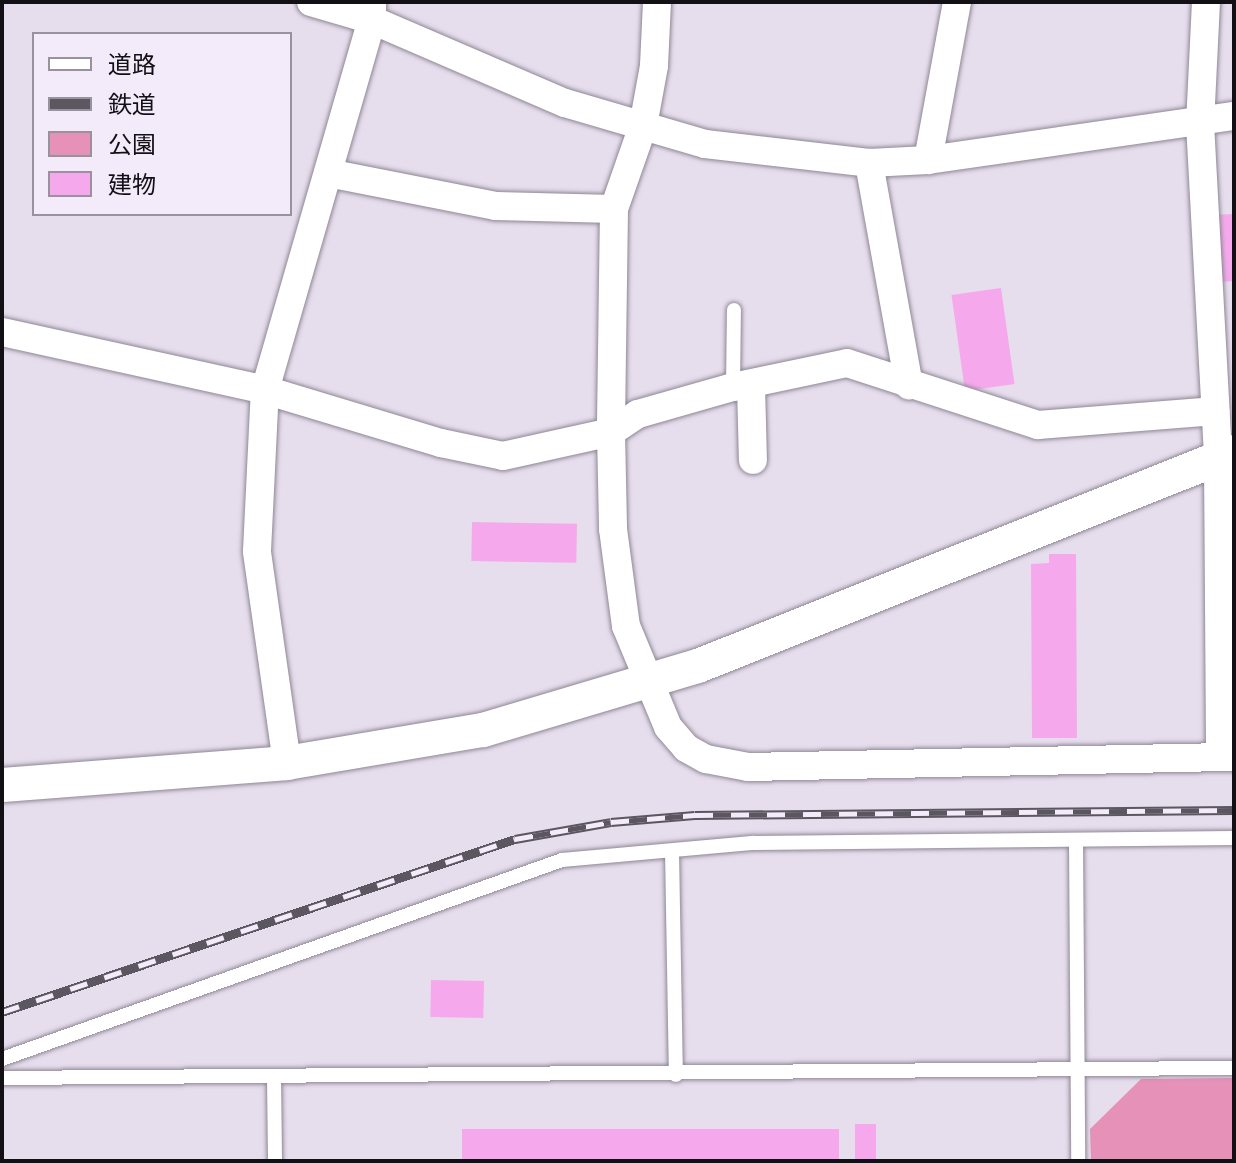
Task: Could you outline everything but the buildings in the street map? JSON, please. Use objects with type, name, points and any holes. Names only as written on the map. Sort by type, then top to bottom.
[{"type":"street","points":[[311,2],[372,11],[565,103],[705,144],[869,163],[928,160],[1234,116]]},
{"type":"street","points":[[928,160],[957,2]]},
{"type":"street","points":[[653,3],[654,66],[643,126],[614,209],[613,529],[626,626],[647,683],[668,727],[686,748],[726,764],[1227,757],[1226,455],[1215,411],[1200,123],[1206,2]]},
{"type":"street","points":[[287,763],[257,551],[265,390],[372,11]]},
{"type":"street","points":[[869,163],[909,385]]},
{"type":"street","points":[[328,173],[496,206],[614,209]]},
{"type":"street","points":[[2,332],[265,390],[441,443],[503,456],[611,432],[638,414],[742,386],[847,363],[1038,425],[1215,411]]},
{"type":"street","points":[[742,386],[753,460]]},
{"type":"street","points":[[2,785],[287,763],[483,730],[647,683],[1226,455]]},
{"type":"lane","points":[[734,310],[742,386]]},
{"type":"lane","points":[[2,1059],[562,860],[754,843],[1234,838]]},
{"type":"lane","points":[[1076,840],[1078,1161]]},
{"type":"lane","points":[[672,851],[676,1075]]},
{"type":"lane","points":[[2,1078],[676,1075],[1234,1068]]},
{"type":"lane","points":[[274,1077],[275,1161]]},
{"type":"green space","points":[[1234,1078],[1234,1161],[1091,1161],[1090,1129],[1141,1079]]},
{"type":"railway","points":[[2,1012],[515,839],[611,822],[695,815],[1234,810]]}]
